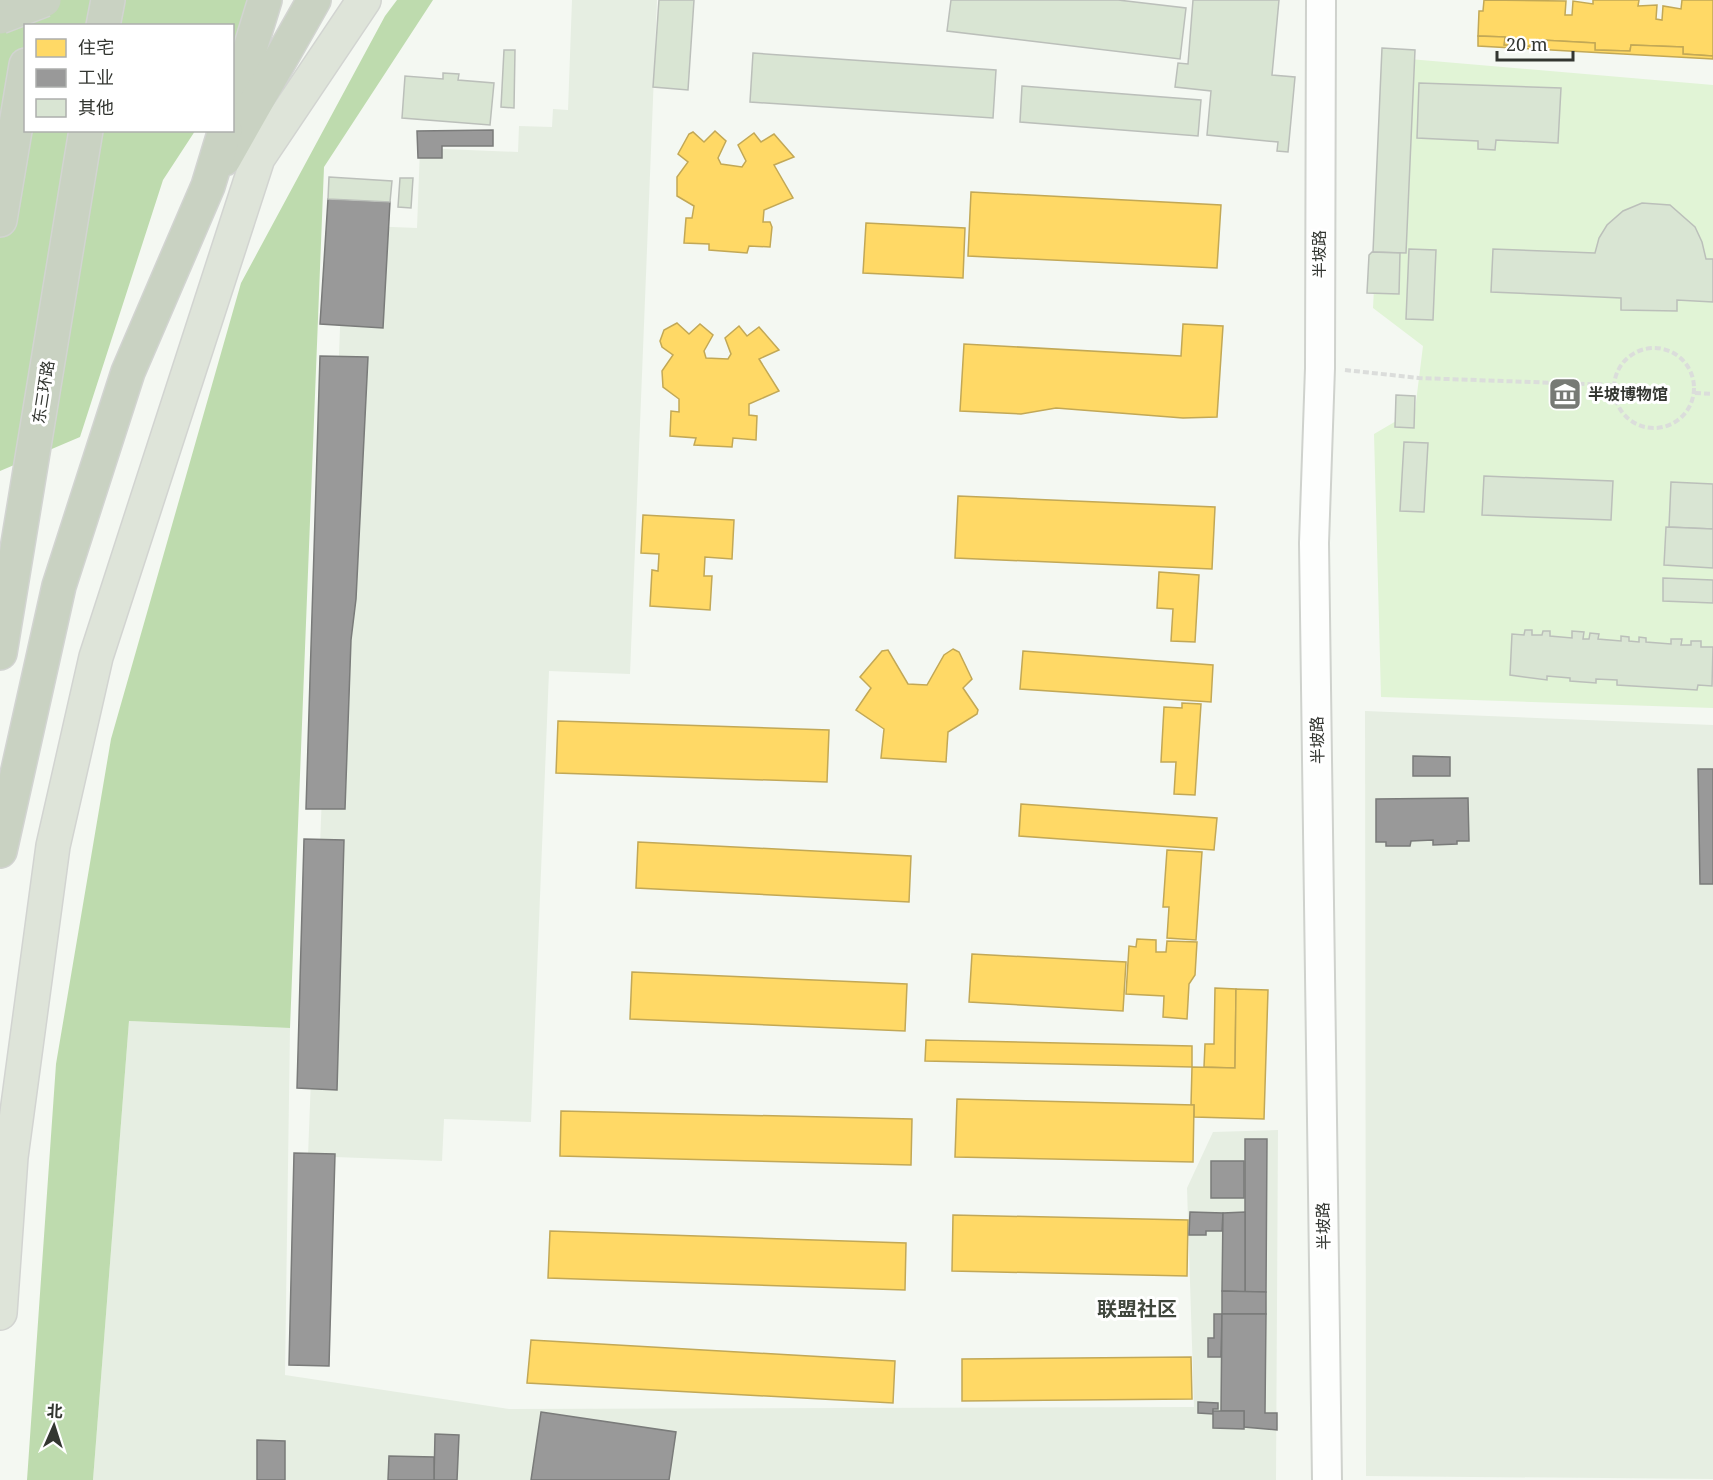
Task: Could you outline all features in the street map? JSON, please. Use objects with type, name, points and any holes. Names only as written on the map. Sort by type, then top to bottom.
[{"type":"highway","points":[[0,18],[3,0]]},
{"type":"highway","points":[[32,24],[36,0]]},
{"type":"highway","points":[[0,18],[44,0]]},
{"type":"highway","points":[[103,24],[108,0]]},
{"type":"highway","points":[[234,101],[265,0]]},
{"type":"highway","points":[[208,186],[314,0]]},
{"type":"highway","points":[[0,220],[24,77]]},
{"type":"highway","name":"东三环路","points":[[0,653],[86,132]]},
{"type":"highway","points":[[0,851],[59,586],[128,372],[208,186],[224,132]]},
{"type":"main road","points":[[0,1313],[11,1157],[53,846],[96,657],[258,158],[364,0]]},
{"type":"street","name":"半坡路","points":[[1321,0],[1320,368],[1314,543],[1327,1480]]},
{"type":"path","points":[[1658,348],[1679,356],[1692,372],[1695,393],[1687,413],[1671,426],[1650,429],[1630,421],[1617,405],[1614,385],[1621,364],[1638,351],[1658,348]]},
{"type":"path","points":[[1320,368],[1419,378],[1614,385]]},
{"type":"path","points":[[1695,393],[1713,394]]},
{"type":"shaded area","points":[[572,0],[657,0],[630,674],[549,671],[531,1122],[444,1119],[442,1161],[308,1156],[344,225],[417,228],[420,148],[518,152],[519,126],[552,127],[553,109],[568,110]]},
{"type":"shaded area","points":[[1365,711],[1713,725],[1713,1479],[1366,1476]]},
{"type":"shaded area","points":[[129,1021],[290,1028],[285,1375],[509,1409],[1194,1407],[1187,1188],[1213,1132],[1278,1130],[1276,1480],[93,1480]]},
{"type":"green space","points":[[0,0],[278,0],[234,69],[234,24],[24,24],[24,132],[194,132],[163,180],[80,437],[0,471]]},
{"type":"green space","points":[[397,0],[433,0],[324,167],[290,1028],[129,1021],[93,1480],[27,1480],[56,1064],[111,739],[241,283],[385,16]]},
{"type":"green space","name":"半坡博物馆","points":[[1386,57],[1713,85],[1713,708],[1381,697],[1374,434],[1415,410],[1423,346],[1373,308]]},
{"type":"building: 住宅","points":[[1484,0],[1566,1],[1565,15],[1572,15],[1573,1],[1593,4],[1593,0],[1639,0],[1638,6],[1657,5],[1656,19],[1662,20],[1663,6],[1681,9],[1682,0],[1713,0],[1713,56],[1683,54],[1683,47],[1631,45],[1630,51],[1595,50],[1595,43],[1542,40],[1542,47],[1504,45],[1505,37],[1478,36],[1479,11],[1483,11]]},
{"type":"building: 住宅","points":[[1478,36],[1505,37],[1504,45],[1542,47],[1542,40],[1595,43],[1595,50],[1630,51],[1631,45],[1683,47],[1683,54],[1713,56],[1713,59],[1478,46]]},
{"type":"building: 住宅","points":[[715,131],[726,141],[718,158],[721,164],[742,167],[746,161],[738,145],[754,133],[761,142],[774,134],[794,157],[774,165],[793,198],[764,210],[763,222],[770,222],[772,227],[770,247],[749,246],[747,253],[709,250],[709,244],[684,243],[686,218],[692,218],[694,206],[677,196],[677,177],[688,162],[678,154],[689,134],[693,132],[704,142]]},
{"type":"building: 住宅","points":[[971,192],[1221,205],[1217,268],[968,256]]},
{"type":"building: 住宅","points":[[866,223],[965,228],[963,278],[863,273]]},
{"type":"building: 住宅","points":[[677,323],[689,334],[700,324],[713,335],[704,351],[706,358],[728,359],[731,354],[725,338],[739,326],[747,336],[759,327],[779,350],[759,359],[779,391],[749,404],[749,415],[757,416],[756,440],[733,438],[732,447],[694,445],[696,438],[670,436],[671,411],[679,412],[679,399],[663,387],[662,371],[673,355],[662,347],[660,341],[664,330]]},
{"type":"building: 住宅","points":[[1183,324],[1223,326],[1217,417],[1183,418],[1056,408],[1021,414],[960,411],[964,344],[1181,356]]},
{"type":"building: 住宅","points":[[958,496],[1215,507],[1212,569],[955,558]]},
{"type":"building: 住宅","points":[[643,515],[734,520],[732,559],[705,557],[704,576],[712,576],[710,610],[650,606],[652,570],[658,571],[659,554],[641,553]]},
{"type":"building: 住宅","points":[[1159,572],[1199,575],[1195,642],[1171,641],[1173,609],[1157,608]]},
{"type":"building: 住宅","points":[[953,649],[959,652],[972,679],[963,688],[978,710],[977,714],[948,732],[946,762],[881,758],[884,729],[856,710],[871,688],[860,677],[882,651],[888,650],[908,684],[927,685],[944,655]]},
{"type":"building: 住宅","points":[[1023,651],[1213,665],[1211,702],[1020,689]]},
{"type":"building: 住宅","points":[[1182,703],[1201,704],[1195,795],[1174,794],[1176,762],[1161,762],[1164,707],[1182,708]]},
{"type":"building: 住宅","points":[[558,721],[829,730],[827,782],[556,773]]},
{"type":"building: 住宅","points":[[1021,804],[1217,818],[1214,850],[1019,836]]},
{"type":"building: 住宅","points":[[638,842],[911,856],[909,902],[636,888]]},
{"type":"building: 住宅","points":[[1167,850],[1202,852],[1196,940],[1167,938],[1169,907],[1163,907]]},
{"type":"building: 住宅","points":[[1137,939],[1156,940],[1156,952],[1166,952],[1167,941],[1197,942],[1195,975],[1189,984],[1187,1019],[1163,1017],[1164,996],[1126,994],[1129,946],[1136,947]]},
{"type":"building: 住宅","points":[[972,954],[1126,962],[1123,1011],[969,1002]]},
{"type":"building: 住宅","points":[[632,972],[907,984],[905,1031],[630,1019]]},
{"type":"building: 住宅","points":[[1215,988],[1236,989],[1235,1068],[1204,1067],[1205,1044],[1214,1044]]},
{"type":"building: 住宅","points":[[1236,989],[1268,990],[1264,1119],[1194,1117],[1194,1105],[1191,1105],[1192,1067],[1235,1068]]},
{"type":"building: 住宅","points":[[926,1040],[1192,1046],[1192,1067],[925,1061]]},
{"type":"building: 住宅","points":[[957,1099],[1194,1105],[1193,1162],[955,1157]]},
{"type":"building: 住宅","points":[[561,1111],[912,1119],[911,1165],[560,1156]]},
{"type":"building: 住宅","points":[[953,1215],[1188,1220],[1187,1276],[952,1271]]},
{"type":"building: 住宅","points":[[550,1231],[906,1243],[905,1290],[548,1278]]},
{"type":"building: 住宅","points":[[531,1340],[895,1361],[893,1403],[527,1383]]},
{"type":"building: 住宅","points":[[1191,1357],[1192,1399],[962,1401],[962,1359]]},
{"type":"building: 工业","points":[[493,130],[493,146],[442,146],[442,158],[418,158],[417,131]]},
{"type":"building: 工业","points":[[328,199],[390,202],[383,328],[320,324]]},
{"type":"building: 工业","points":[[320,356],[368,357],[356,599],[351,640],[345,809],[306,809]]},
{"type":"building: 工业","points":[[1413,756],[1450,757],[1450,776],[1413,776]]},
{"type":"building: 工业","points":[[1698,769],[1713,769],[1713,884],[1700,884]]},
{"type":"building: 工业","points":[[1468,798],[1469,841],[1433,845],[1433,840],[1411,841],[1410,846],[1386,846],[1386,842],[1376,842],[1376,799]]},
{"type":"building: 工业","points":[[304,839],[344,840],[337,1090],[297,1088]]},
{"type":"building: 工业","points":[[1245,1139],[1267,1139],[1266,1292],[1245,1292]]},
{"type":"building: 工业","points":[[294,1153],[335,1154],[329,1366],[289,1365]]},
{"type":"building: 工业","points":[[1211,1161],[1244,1161],[1244,1198],[1211,1198]]},
{"type":"building: 工业","points":[[1190,1212],[1223,1213],[1222,1231],[1206,1231],[1206,1235],[1189,1235]]},
{"type":"building: 工业","points":[[1245,1212],[1245,1292],[1222,1291],[1223,1213]]},
{"type":"building: 工业","points":[[1222,1291],[1266,1292],[1266,1314],[1222,1314]]},
{"type":"building: 工业","points":[[1214,1314],[1222,1314],[1221,1357],[1208,1357],[1208,1338],[1214,1338]]},
{"type":"building: 工业","points":[[1222,1314],[1266,1314],[1265,1413],[1277,1413],[1277,1430],[1244,1427],[1244,1411],[1221,1411]]},
{"type":"building: 工业","points":[[1198,1402],[1218,1403],[1218,1409],[1213,1409],[1213,1414],[1198,1413]]},
{"type":"building: 工业","points":[[1213,1411],[1244,1411],[1244,1429],[1213,1428]]},
{"type":"building: 工业","points":[[541,1412],[676,1432],[669,1480],[531,1480]]},
{"type":"building: 工业","points":[[435,1434],[459,1435],[457,1480],[434,1480]]},
{"type":"building: 工业","points":[[257,1440],[285,1441],[285,1480],[257,1480]]},
{"type":"building: 工业","points":[[389,1456],[434,1457],[434,1480],[388,1480]]},
{"type":"building: 其他","points":[[659,0],[694,0],[688,90],[653,87]]},
{"type":"building: 其他","points":[[951,0],[1118,0],[1186,8],[1180,59],[947,31]]},
{"type":"building: 其他","points":[[1193,0],[1279,0],[1272,75],[1295,77],[1288,152],[1277,151],[1278,142],[1207,135],[1211,91],[1175,87],[1178,63],[1188,64]]},
{"type":"building: 其他","points":[[1382,48],[1415,50],[1406,253],[1373,252]]},
{"type":"building: 其他","points":[[504,50],[515,50],[514,108],[501,107]]},
{"type":"building: 其他","points":[[753,53],[996,70],[993,118],[750,102]]},
{"type":"building: 其他","points":[[443,73],[459,74],[458,80],[494,83],[490,125],[402,118],[405,76],[443,79]]},
{"type":"building: 其他","points":[[1419,83],[1561,88],[1558,143],[1496,140],[1495,150],[1478,149],[1478,141],[1417,138]]},
{"type":"building: 其他","points":[[1022,86],[1201,100],[1198,136],[1020,122]]},
{"type":"building: 其他","points":[[329,177],[392,181],[390,202],[328,199]]},
{"type":"building: 其他","points":[[400,178],[413,178],[411,208],[398,207]]},
{"type":"building: 其他","points":[[1642,203],[1670,205],[1695,227],[1706,259],[1713,259],[1713,302],[1677,300],[1677,311],[1621,310],[1621,298],[1491,292],[1493,249],[1595,253],[1599,238],[1607,225],[1623,211]]},
{"type":"building: 其他","points":[[1409,249],[1436,250],[1433,320],[1406,319]]},
{"type":"building: 其他","points":[[1372,252],[1400,253],[1399,294],[1367,293],[1369,255]]},
{"type":"building: 其他","points":[[1396,395],[1415,396],[1414,428],[1395,427]]},
{"type":"building: 其他","points":[[1404,442],[1428,443],[1424,512],[1400,511]]},
{"type":"building: 其他","points":[[1484,476],[1613,481],[1611,520],[1482,515]]},
{"type":"building: 其他","points":[[1671,482],[1713,484],[1713,529],[1669,527]]},
{"type":"building: 其他","points":[[1666,527],[1713,529],[1713,568],[1664,565]]},
{"type":"building: 其他","points":[[1663,578],[1713,580],[1713,603],[1663,601]]},
{"type":"building: 其他","points":[[1525,630],[1532,630],[1532,635],[1542,635],[1543,631],[1550,631],[1550,636],[1572,638],[1572,631],[1584,632],[1583,639],[1589,639],[1590,633],[1599,634],[1598,639],[1621,641],[1621,636],[1629,637],[1629,641],[1639,642],[1639,637],[1646,638],[1646,642],[1671,644],[1671,639],[1682,639],[1681,645],[1691,645],[1691,641],[1701,641],[1701,647],[1713,647],[1712,686],[1698,685],[1697,690],[1617,685],[1617,680],[1596,679],[1596,683],[1570,681],[1570,678],[1547,676],[1547,680],[1510,675],[1512,634],[1524,635]]},
{"type":"place","name":"半坡博物馆","points":[[1565,394]]},
{"type":"district","name":"联盟社区","points":[[1137,1308]]}]
